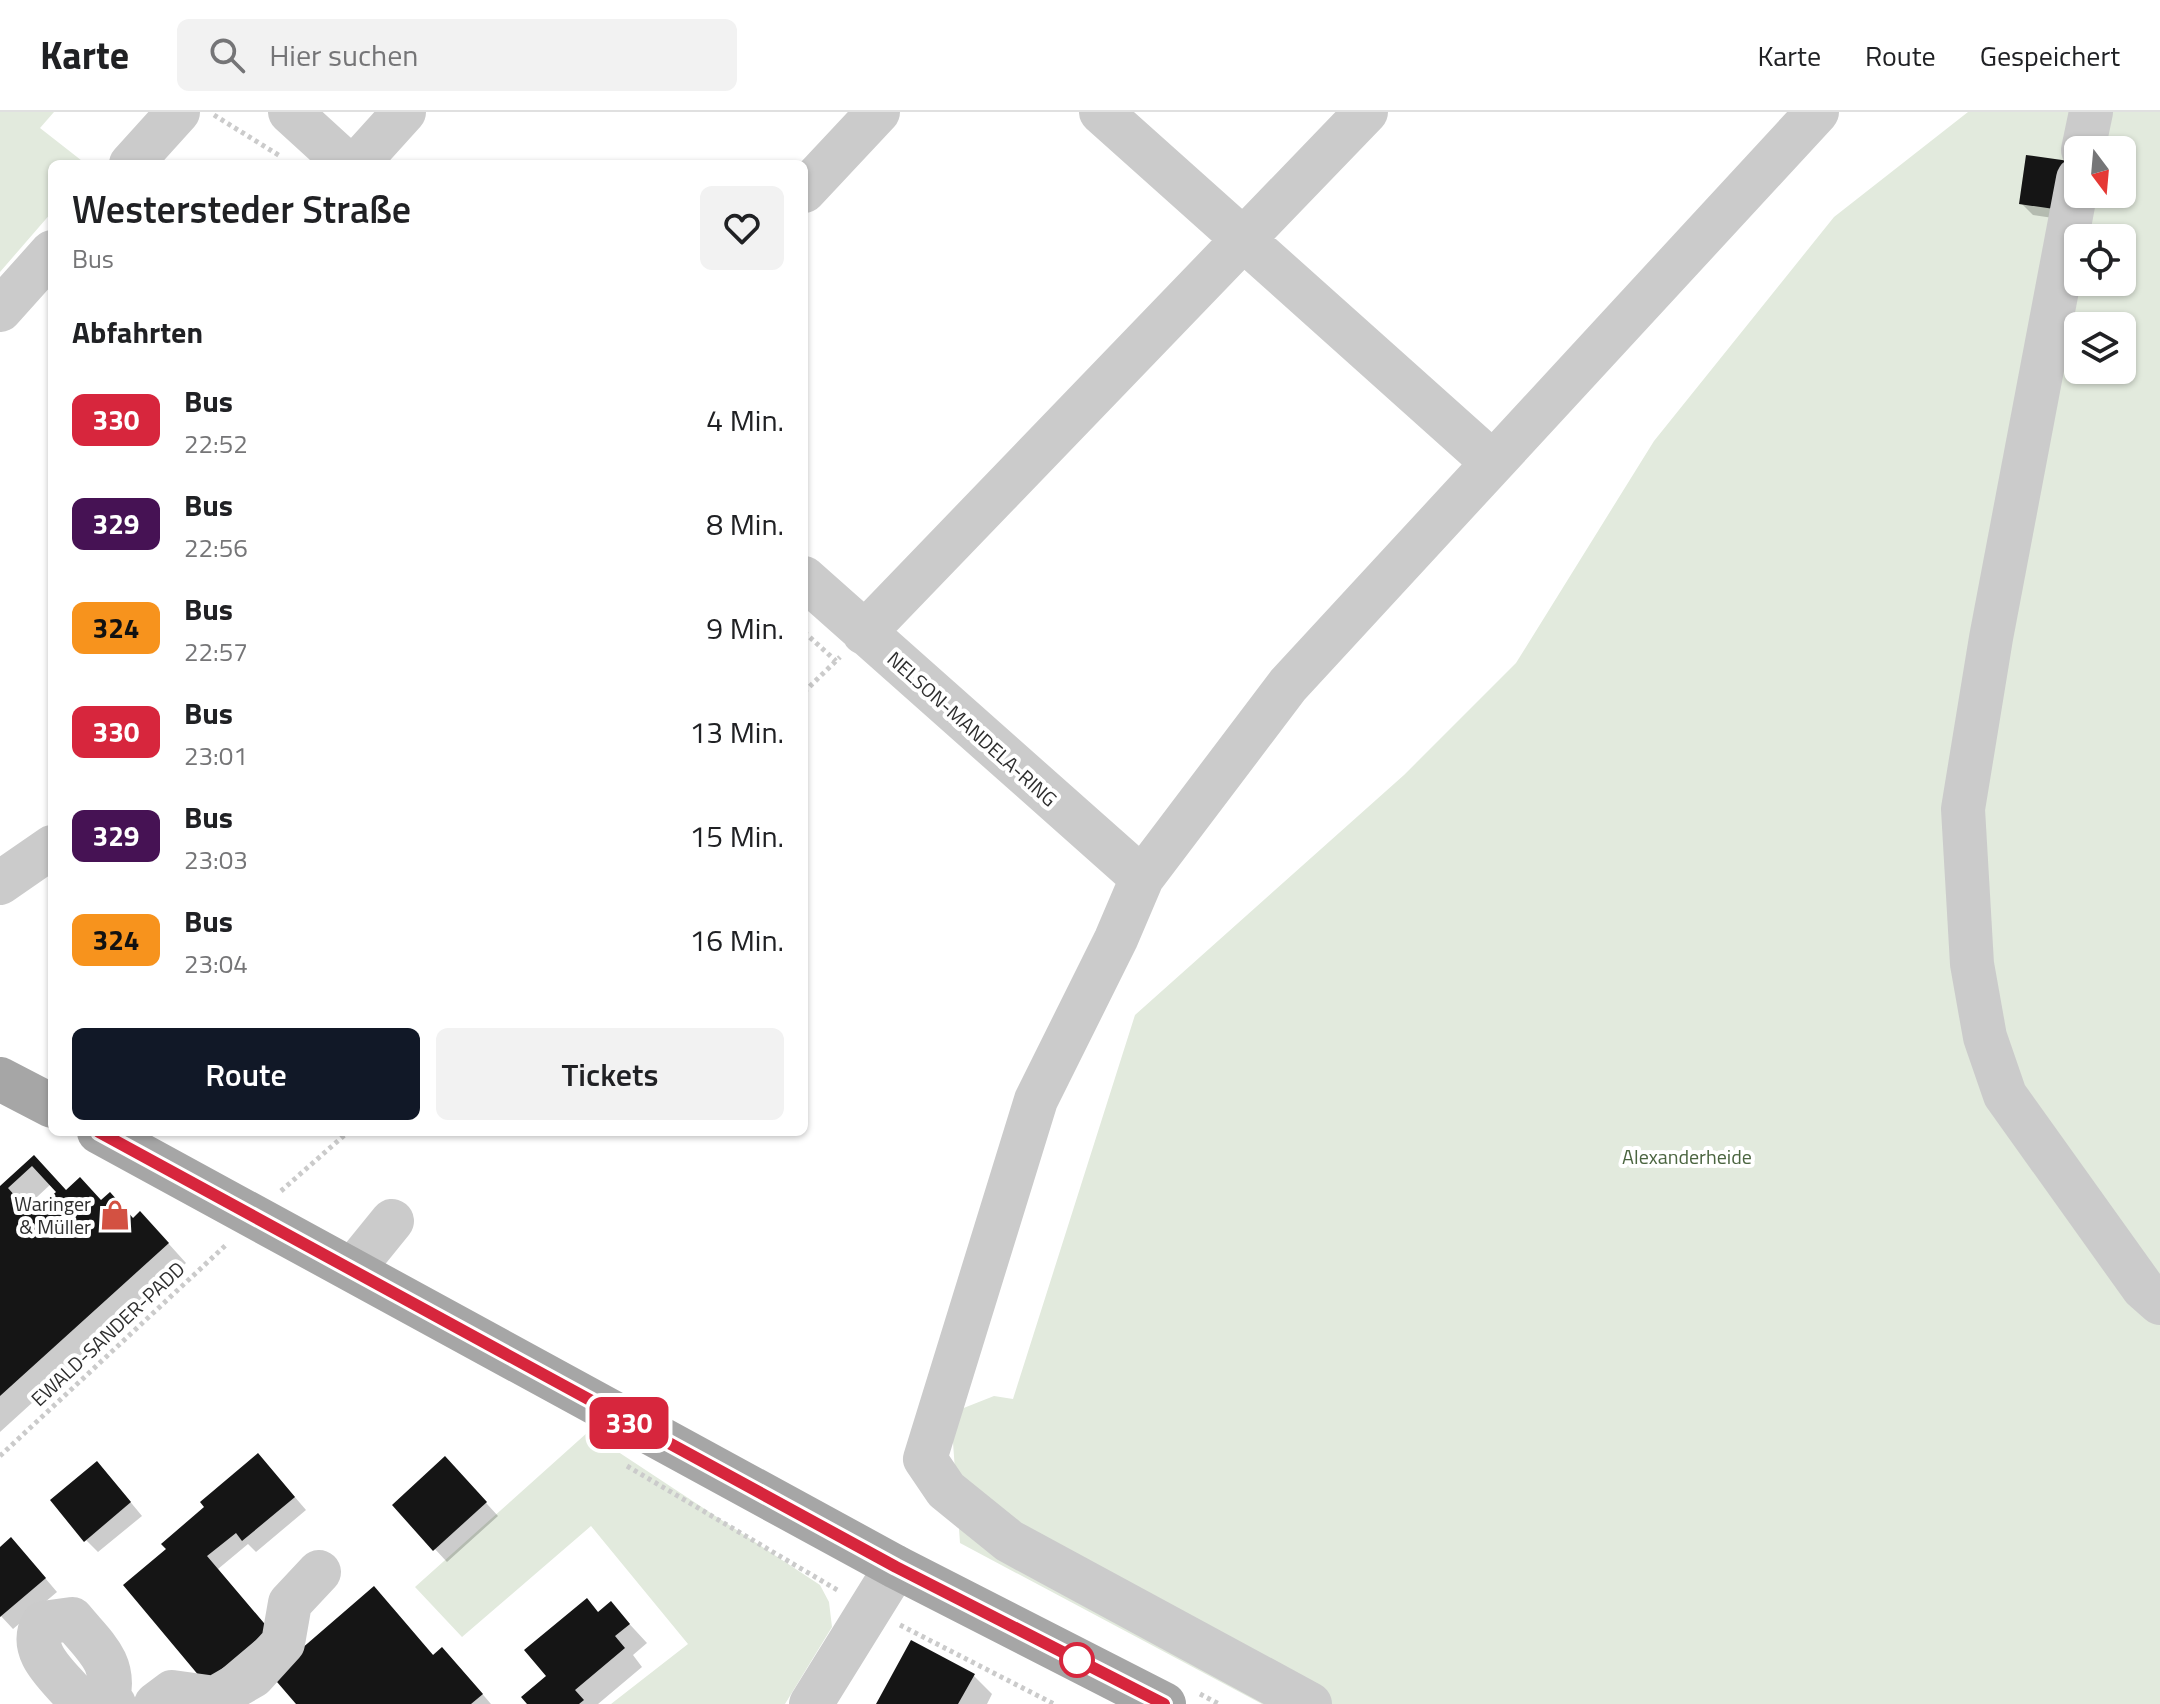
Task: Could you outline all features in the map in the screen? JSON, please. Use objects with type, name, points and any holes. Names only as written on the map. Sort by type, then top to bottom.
[{"type":"main road","points":[[0,1079],[48,1104]]},
{"type":"main road","points":[[106,1136],[896,1567],[1164,1704]]},
{"type":"street","points":[[135,160],[178,112]]},
{"type":"street","points":[[290,112],[343,160]]},
{"type":"street","points":[[361,160],[404,112]]},
{"type":"street","points":[[808,187],[878,112]]},
{"type":"street","points":[[1101,112],[1492,462]]},
{"type":"street","points":[[850,647],[1245,241],[1366,112]]},
{"type":"street","points":[[1310,1704],[1009,1541],[946,1490],[925,1459],[996,1220],[1036,1100],[1116,939],[1142,878],[1288,685],[1817,112]]},
{"type":"street","points":[[2086,136],[2091,112]]},
{"type":"street","points":[[2073,208],[1991,638],[1963,809],[1972,964],[1985,1037],[2005,1095],[2143,1288],[2160,1303]]},
{"type":"street","points":[[0,310],[48,256]]},
{"type":"street","name":"NELSON-MANDELA-RING","points":[[808,584],[850,647],[1142,878]]},
{"type":"street","points":[[0,883],[48,850]]},
{"type":"street","points":[[353,1269],[392,1221]]},
{"type":"street","points":[[811,1704],[896,1567]]},
{"type":"street","points":[[156,1704],[172,1692],[215,1698],[253,1676],[283,1643],[290,1603],[319,1572]]},
{"type":"path","points":[[210,112],[287,160]]},
{"type":"path","points":[[808,633],[850,647],[808,688]]},
{"type":"path","points":[[271,1199],[343,1136]]},
{"type":"path","name":"EWALD-SANDER-PADD","points":[[0,1456],[227,1244],[229,1231]]},
{"type":"green space","points":[[0,112],[54,112],[40,128],[81,160],[48,160],[48,217],[0,272]]},
{"type":"green space","name":"Alexanderheide","points":[[1968,112],[2160,112],[2160,1704],[1262,1704],[960,1543],[951,1413],[994,1396],[1013,1399],[1135,1015],[1404,775],[1516,663],[1654,441],[1834,217]]},
{"type":"green space","points":[[588,1432],[820,1585],[829,1602],[832,1627],[785,1704],[611,1704],[688,1644],[591,1526],[462,1637],[415,1587]]},
{"type":"building","points":[[2026,155],[2064,160],[2061,210],[2019,204]]},
{"type":"building","points":[[34,1155],[66,1190],[80,1177],[101,1200],[110,1192],[133,1218],[140,1211],[169,1243],[0,1396],[0,1186]],"holes":[[[32,1166],[56,1192],[31,1214],[8,1188]]]},
{"type":"building","points":[[258,1453],[295,1497],[242,1541],[236,1533],[207,1556],[269,1629],[205,1683],[123,1585],[166,1549],[161,1544],[204,1507],[200,1502]]},
{"type":"building","points":[[445,1456],[487,1502],[433,1551],[392,1505]]},
{"type":"building","points":[[97,1461],[131,1502],[84,1542],[50,1500]]},
{"type":"building","points":[[11,1537],[46,1578],[0,1617],[0,1547]]},
{"type":"building","points":[[374,1586],[433,1655],[442,1647],[483,1694],[471,1704],[296,1704],[271,1675]]},
{"type":"building","points":[[587,1598],[598,1612],[611,1601],[630,1624],[615,1636],[625,1648],[575,1690],[584,1700],[579,1704],[527,1704],[521,1697],[546,1676],[524,1650]]},
{"type":"building","points":[[911,1640],[975,1674],[958,1704],[876,1704]]},
{"type":"bus line","name":"330","points":[[106,1136],[896,1567],[1164,1704]]},
{"type":"place","name":"Waringer & Müller","points":[[115,1215]]}]
